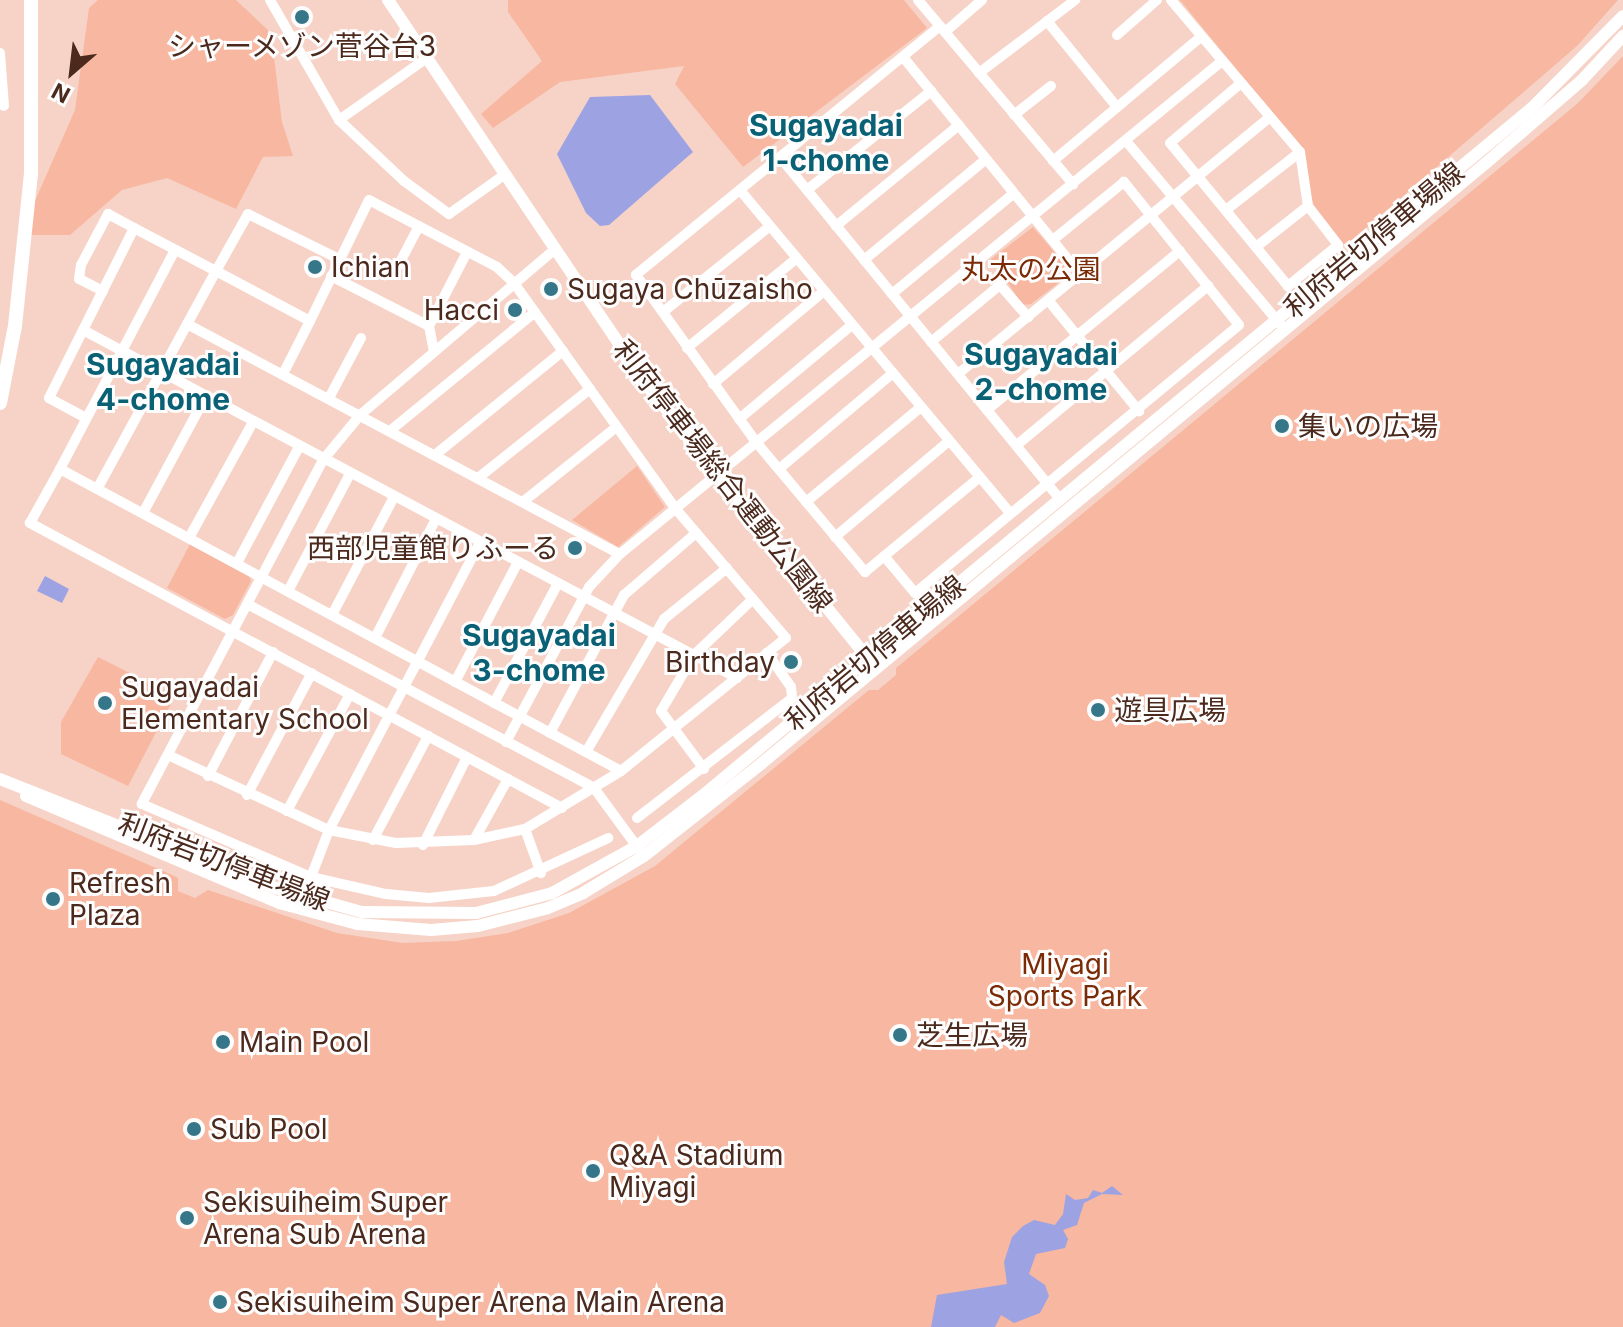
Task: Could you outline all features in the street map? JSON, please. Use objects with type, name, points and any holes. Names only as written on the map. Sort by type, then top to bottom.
[{"type":"highway","points":[[0,403],[17,311],[31,174],[31,0]]},
{"type":"main road","name":"利府停車場総合運動公園線","points":[[388,0],[649,388],[872,664]]},
{"type":"main road","name":"利府岩切停車場線","points":[[0,782],[279,903],[393,929],[478,926],[548,908],[641,851],[1281,325],[1532,108],[1623,16]]},
{"type":"main road","name":"利府岩切停車場線","points":[[872,664],[1061,500],[1540,118],[1623,36]]},
{"type":"street","points":[[270,0],[339,120],[404,181],[449,214],[504,175]]},
{"type":"street","points":[[918,0],[1073,184]]},
{"type":"street","points":[[980,477],[865,572],[756,442],[636,275],[903,57],[982,0]]},
{"type":"street","points":[[979,73],[1047,21],[1060,4],[1075,0]]},
{"type":"street","points":[[1117,35],[1157,0]]},
{"type":"street","points":[[1171,0],[1300,152],[1308,206],[1338,245],[1288,286],[1170,143],[1241,83]]},
{"type":"street","points":[[1047,21],[1117,107]]},
{"type":"street","points":[[1053,161],[1201,37]]},
{"type":"street","points":[[0,53],[4,106]]},
{"type":"street","points":[[903,57],[1080,274]]},
{"type":"street","points":[[339,120],[427,58]]},
{"type":"street","points":[[506,742],[584,596],[620,554],[873,350],[1222,61]]},
{"type":"street","points":[[1014,115],[1051,86]]},
{"type":"street","points":[[807,190],[931,91]]},
{"type":"street","points":[[958,374],[1270,117]]},
{"type":"street","points":[[836,226],[959,125]]},
{"type":"street","points":[[1126,141],[1281,325]]},
{"type":"street","points":[[1226,210],[1300,152]]},
{"type":"street","points":[[780,157],[1061,500]]},
{"type":"street","points":[[864,260],[986,159]]},
{"type":"street","points":[[884,556],[915,593],[1139,411],[1239,325],[1124,182],[1053,240]]},
{"type":"street","points":[[740,190],[1010,513]]},
{"type":"street","points":[[892,294],[1014,193]]},
{"type":"street","points":[[168,755],[247,795],[329,830],[373,840],[423,845],[474,840],[525,829],[621,771],[786,638],[675,508],[614,429],[590,389],[513,282],[419,226],[369,200],[283,374]]},
{"type":"street","points":[[1256,247],[1308,206]]},
{"type":"street","points":[[103,291],[79,279],[81,265],[108,214],[310,321]]},
{"type":"street","points":[[97,489],[248,214],[339,259]]},
{"type":"street","points":[[398,266],[419,226]]},
{"type":"street","points":[[663,312],[770,226]]},
{"type":"street","points":[[86,418],[49,398],[134,228]]},
{"type":"street","points":[[175,250],[30,523],[562,808]]},
{"type":"street","points":[[554,250],[361,414],[323,460],[142,804],[311,877],[429,898],[494,891],[541,873],[608,838]]},
{"type":"street","points":[[987,410],[1180,251]]},
{"type":"street","points":[[434,352],[429,326],[467,252]]},
{"type":"street","points":[[687,348],[797,258]]},
{"type":"street","points":[[331,276],[429,326]]},
{"type":"street","points":[[931,342],[1000,285],[1028,317]]},
{"type":"street","points":[[1017,445],[1208,286]]},
{"type":"street","points":[[713,384],[824,291]]},
{"type":"street","points":[[1048,300],[1139,411]]},
{"type":"street","points":[[391,430],[535,312]]},
{"type":"street","points":[[187,324],[620,554]]},
{"type":"street","points":[[739,419],[852,325]]},
{"type":"street","points":[[83,330],[737,678]]},
{"type":"street","points":[[329,398],[361,338]]},
{"type":"street","points":[[435,455],[563,351]]},
{"type":"street","points":[[779,469],[893,373]]},
{"type":"street","points":[[478,478],[590,389]]},
{"type":"street","points":[[143,513],[206,396]]},
{"type":"street","points":[[806,502],[921,407]]},
{"type":"street","points":[[189,538],[253,422]]},
{"type":"street","points":[[524,501],[614,429]]},
{"type":"street","points":[[835,537],[949,441]]},
{"type":"street","points":[[237,563],[299,447]]},
{"type":"street","points":[[60,469],[621,771]]},
{"type":"street","points":[[288,591],[350,474]]},
{"type":"street","points":[[332,615],[394,497]]},
{"type":"street","points":[[375,638],[436,519]]},
{"type":"street","points":[[550,733],[624,595],[696,533]]},
{"type":"street","points":[[311,877],[329,830],[480,542]]},
{"type":"street","points":[[455,682],[518,562]]},
{"type":"street","points":[[586,752],[664,619],[727,568]]},
{"type":"street","points":[[494,703],[558,583]]},
{"type":"street","points":[[704,769],[661,711],[694,655],[753,599]]},
{"type":"street","points":[[249,605],[594,788],[641,851]]},
{"type":"street","points":[[208,776],[273,652]]},
{"type":"street","points":[[637,818],[792,698],[791,687],[767,653]]},
{"type":"street","points":[[247,795],[312,673]]},
{"type":"street","points":[[287,811],[350,694]]},
{"type":"street","points":[[373,840],[428,736]]},
{"type":"street","points":[[423,845],[467,757]]},
{"type":"street","points":[[474,840],[508,779]]},
{"type":"street","points":[[525,829],[541,873]]},
{"type":"green space","points":[[98,0],[236,0],[271,33],[282,122],[293,156],[263,157],[236,209],[167,178],[122,190],[70,235],[20,235],[75,110],[89,8]]},
{"type":"green space","points":[[508,0],[904,0],[927,28],[743,167],[675,84],[684,66],[560,82],[493,128],[481,114],[542,61],[508,12]]},
{"type":"green space","points":[[1180,0],[1618,0],[1577,46],[1345,246],[1313,205],[1303,151]]},
{"type":"green space","name":"Miyagi Sports Park","points":[[1623,56],[1623,1327],[0,1327],[0,800],[178,878],[178,891],[195,898],[208,890],[337,933],[403,943],[456,941],[508,933],[569,913],[655,866],[869,690],[878,690],[896,675],[896,668],[1578,103]]},
{"type":"green space","name":"丸太の公園","points":[[1033,227],[1068,268],[1066,277],[1031,304],[1023,305],[991,259]]},
{"type":"green space","points":[[637,466],[665,507],[618,547],[572,520]]},
{"type":"green space","points":[[190,544],[248,573],[251,581],[233,615],[225,619],[167,588]]},
{"type":"green space","points":[[98,657],[175,696],[128,786],[61,754],[61,722]]},
{"type":"water","points":[[650,95],[693,152],[609,225],[600,226],[586,213],[557,154],[590,97]]},
{"type":"water","points":[[45,576],[69,589],[62,603],[37,591]]},
{"type":"water","points":[[1112,1186],[1123,1195],[1102,1194],[1084,1203],[1077,1225],[1063,1230],[1068,1239],[1065,1248],[1036,1254],[1029,1274],[1045,1285],[1049,1296],[1040,1313],[1014,1323],[1001,1315],[995,1327],[931,1327],[937,1295],[1007,1284],[1004,1262],[1012,1237],[1023,1226],[1034,1220],[1055,1225],[1063,1214],[1066,1194],[1075,1200],[1088,1198],[1093,1190],[1102,1193]]},
{"type":"place","name":"シャーメゾン菅谷台3","points":[[302,17]]},
{"type":"place","name":"Ichian","points":[[315,267]]},
{"type":"place","name":"Sugaya Chūzaisho","points":[[551,289]]},
{"type":"place","name":"Hacci","points":[[515,310]]},
{"type":"place","name":"集いの広場","points":[[1282,426]]},
{"type":"place","name":"西部児童館りふーる","points":[[575,548]]},
{"type":"place","name":"Birthday","points":[[791,662]]},
{"type":"place","name":"Sugayadai Elementary School","points":[[105,703]]},
{"type":"place","name":"遊具広場","points":[[1098,710]]},
{"type":"place","name":"Refresh Plaza","points":[[53,899]]},
{"type":"place","name":"芝生広場","points":[[900,1035]]},
{"type":"place","name":"Main Pool","points":[[223,1042]]},
{"type":"place","name":"Sub Pool","points":[[194,1129]]},
{"type":"place","name":"Q&A Stadium Miyagi","points":[[593,1171]]},
{"type":"place","name":"Sekisuiheim Super Arena Sub Arena","points":[[187,1218]]},
{"type":"place","name":"Sekisuiheim Super Arena Main Arena","points":[[220,1302]]},
{"type":"district","name":"Sugayadai 1-chome","points":[[826,142]]},
{"type":"district","name":"Sugayadai 2-chome","points":[[1041,371]]},
{"type":"district","name":"Sugayadai 4-chome","points":[[163,381]]},
{"type":"district","name":"Sugayadai 3-chome","points":[[539,652]]}]
